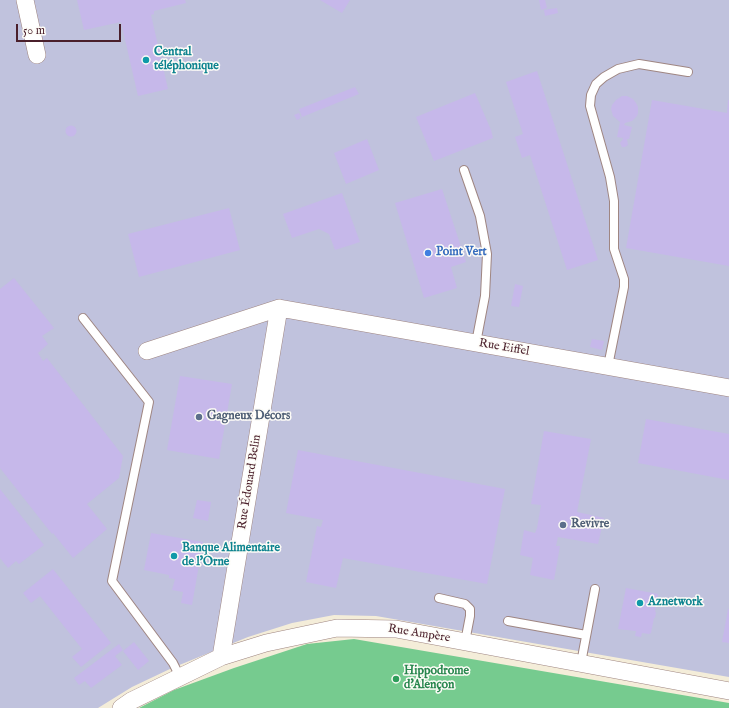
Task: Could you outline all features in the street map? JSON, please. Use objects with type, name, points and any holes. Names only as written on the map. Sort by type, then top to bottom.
[{"type":"street","points":[[25,0],[37,55]]},
{"type":"street","points":[[147,351],[279,308]]},
{"type":"street","name":"Rue Eiffel","points":[[279,308],[729,388]]},
{"type":"street","name":"Rue Édouard Belin","points":[[221,657],[279,308]]},
{"type":"street","name":"Rue Ampère","points":[[121,708],[131,701],[221,657],[266,643],[337,628],[396,629],[729,691]]},
{"type":"lane","points":[[608,366],[624,287],[624,279],[614,249],[614,201],[610,177],[590,106],[591,95],[596,84],[604,77],[618,69],[639,64],[688,72]]},
{"type":"lane","points":[[464,170],[480,216],[487,254],[485,296],[476,343]]},
{"type":"lane","points":[[83,318],[149,402],[112,581],[173,663],[180,677]]},
{"type":"lane","points":[[581,664],[595,589]]},
{"type":"lane","points":[[439,598],[465,604],[470,609],[465,642]]},
{"type":"lane","points":[[508,620],[586,635]]},
{"type":"shaded area","points":[[0,0],[729,0],[729,677],[376,616],[334,615],[292,623],[248,637],[172,668],[132,687],[98,708],[0,708]]},
{"type":"green space","name":"Hippodrome d'Alençon","points":[[354,639],[729,703],[729,708],[139,708],[174,690],[307,644]]},
{"type":"building","name":"Central téléphonique","points":[[77,0],[185,0],[186,3],[154,11],[154,14],[151,15],[168,89],[138,96],[121,22],[84,30]]},
{"type":"building","points":[[320,0],[350,0],[342,13]]},
{"type":"building","points":[[539,0],[545,0],[547,8],[541,10]]},
{"type":"building","points":[[557,8],[558,13],[545,16],[544,10]]},
{"type":"building","points":[[537,71],[598,260],[567,270],[530,155],[522,158],[515,137],[523,134],[506,82]]},
{"type":"building","points":[[355,87],[359,94],[302,117],[299,109]]},
{"type":"building","points":[[475,93],[493,138],[434,161],[416,117]]},
{"type":"building","points":[[622,96],[627,96],[633,99],[638,107],[637,116],[632,121],[625,123],[624,125],[632,127],[629,139],[627,139],[628,145],[625,147],[622,147],[620,143],[623,138],[617,137],[620,122],[613,116],[611,109],[616,100]]},
{"type":"building","points":[[652,100],[727,113],[729,100],[729,266],[626,248]]},
{"type":"building","points":[[299,113],[301,118],[297,120],[294,115]]},
{"type":"building","points":[[71,125],[75,127],[77,131],[75,135],[71,137],[67,135],[65,131],[67,127]]},
{"type":"building","points":[[367,139],[379,170],[346,184],[334,153]]},
{"type":"building","points":[[442,189],[466,262],[451,267],[457,288],[424,298],[395,203]]},
{"type":"building","points":[[342,193],[360,242],[335,250],[329,234],[319,229],[292,238],[283,214]]},
{"type":"building","points":[[229,208],[240,250],[139,277],[128,234]]},
{"type":"building","points":[[14,278],[54,328],[42,336],[48,344],[38,353],[43,361],[47,358],[123,456],[119,478],[87,504],[107,529],[73,558],[0,468],[0,289]]},
{"type":"building","points":[[515,284],[523,286],[519,307],[511,306]]},
{"type":"building","points":[[592,339],[604,341],[602,350],[590,347]]},
{"type":"building","name":"Gagneux Décors","points":[[180,376],[232,384],[219,459],[167,450]]},
{"type":"building","points":[[646,419],[729,434],[729,480],[638,463]]},
{"type":"building","points":[[544,431],[591,439],[577,512],[604,518],[598,544],[558,537],[556,546],[560,546],[554,580],[530,575],[533,558],[520,555],[524,530],[535,533],[537,528],[541,505],[531,504]]},
{"type":"building","points":[[298,450],[505,489],[487,584],[343,558],[336,588],[306,582],[317,526],[321,527],[323,520],[286,513]]},
{"type":"building","points":[[0,489],[44,545],[19,564],[16,561],[8,568],[0,558]]},
{"type":"building","points":[[197,500],[211,502],[208,521],[193,518]]},
{"type":"building","name":"Banque Alimentaire de l'Orne","points":[[151,533],[203,542],[192,605],[181,603],[183,592],[172,590],[175,579],[169,578],[169,575],[144,570]]},
{"type":"building","points":[[53,569],[111,643],[81,667],[72,657],[82,649],[40,596],[31,603],[23,593]]},
{"type":"building","name":"Aznetwork","points":[[626,588],[658,594],[655,618],[651,633],[642,633],[641,637],[635,636],[636,631],[618,629]]},
{"type":"building","points":[[729,609],[729,643],[722,642]]},
{"type":"building","points":[[134,642],[149,661],[138,670],[123,651]]},
{"type":"building","points":[[119,644],[123,650],[115,656],[122,665],[91,688],[85,681],[79,685],[74,678]]},
{"type":"place","name":"Central téléphonique","points":[[146,60]]},
{"type":"place","name":"Point Vert","points":[[428,253]]},
{"type":"place","name":"Gagneux Décors","points":[[199,417]]},
{"type":"place","name":"Revivre","points":[[563,525]]},
{"type":"place","name":"Banque Alimentaire de l'Orne","points":[[174,556]]},
{"type":"place","name":"Aznetwork","points":[[640,603]]},
{"type":"place","name":"Hippodrome d'Alençon","points":[[396,679]]}]
